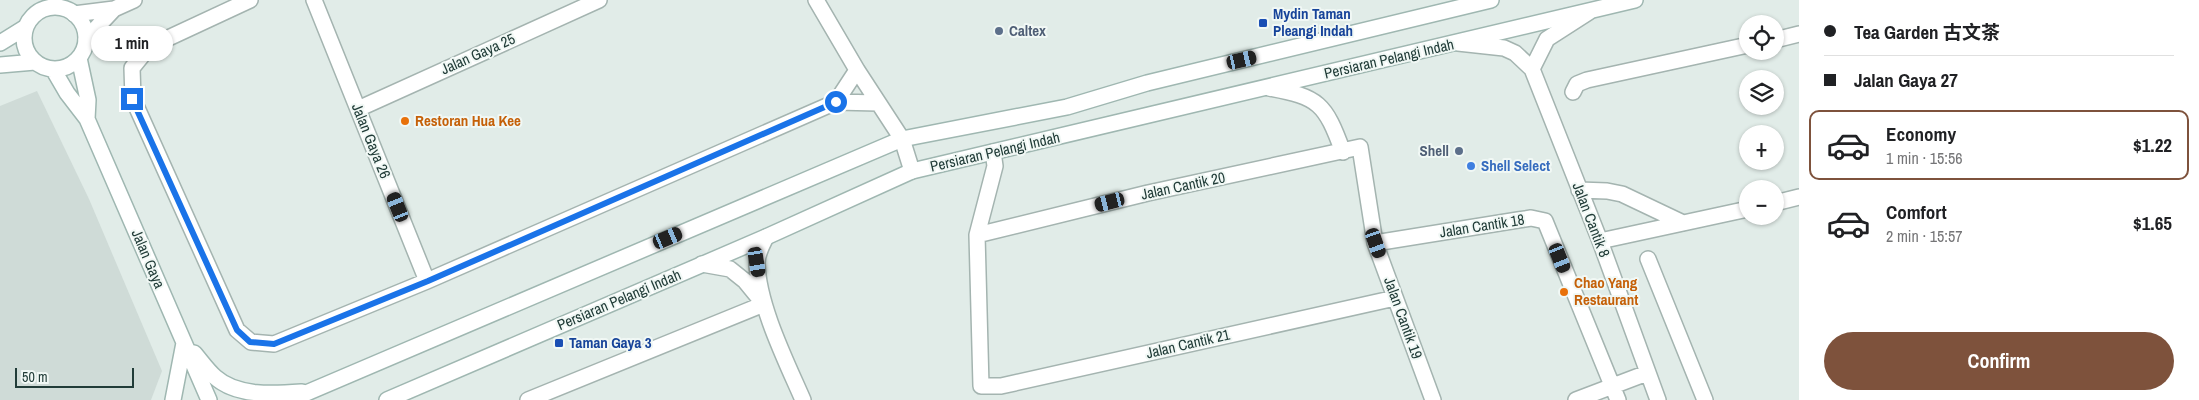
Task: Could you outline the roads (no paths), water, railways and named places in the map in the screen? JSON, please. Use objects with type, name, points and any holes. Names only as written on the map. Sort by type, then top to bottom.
[{"type":"street","points":[[0,43],[28,24],[43,9],[56,3],[74,14],[81,21],[86,39],[84,49],[78,58],[71,64],[53,69],[43,67],[35,62],[25,46],[28,24],[30,0]]},
{"type":"street","points":[[74,14],[114,9],[134,0]]},
{"type":"street","points":[[250,0],[149,47],[132,68],[132,99],[237,330],[250,342],[274,344],[428,281],[836,102],[878,103]]},
{"type":"street","name":"Jalan Gaya 26","points":[[314,0],[428,281]]},
{"type":"street","name":"Jalan Gaya 25","points":[[358,109],[599,0]]},
{"type":"street","points":[[816,0],[857,70],[902,139],[912,171]]},
{"type":"street","name":"Persiaran Pelangi Indah","points":[[290,400],[902,139],[1071,106],[1147,83],[1491,0]]},
{"type":"street","name":"Persiaran Pelangi Indah","points":[[387,400],[766,237],[912,171],[1636,0]]},
{"type":"street","points":[[86,39],[114,9]]},
{"type":"street","points":[[1458,43],[1504,48],[1515,53],[1532,69],[1547,39],[1593,10]]},
{"type":"street","points":[[1784,38],[1799,34]]},
{"type":"street","points":[[1573,92],[1576,84],[1587,80],[1739,48]]},
{"type":"street","name":"Jalan Gaya","points":[[78,58],[88,100],[87,118]]},
{"type":"street","points":[[0,64],[35,62]]},
{"type":"street","name":"Jalan Gaya","points":[[53,69],[66,93],[87,118],[209,400]]},
{"type":"street","name":"Jalan Cantik 8","points":[[1532,69],[1600,240],[1646,373],[1658,400]]},
{"type":"street","points":[[836,102],[857,70]]},
{"type":"street","points":[[1269,88],[1297,93],[1316,101],[1333,127],[1342,152]]},
{"type":"street","name":"Jalan Cantik 20","points":[[977,234],[1148,193],[1360,148]]},
{"type":"street","name":"Jalan Cantik 19","points":[[1360,148],[1376,243],[1434,400]]},
{"type":"street","points":[[977,234],[995,166],[993,152]]},
{"type":"street","points":[[1579,190],[1607,190],[1622,194],[1683,223]]},
{"type":"street","points":[[1784,200],[1799,197]]},
{"type":"street","points":[[1600,240],[1739,211]]},
{"type":"street","name":"Jalan Cantik 18","points":[[1376,243],[1531,218],[1544,221],[1616,394]]},
{"type":"street","name":"Jalan Cantik 21","points":[[977,234],[981,386],[1001,386],[1395,298]]},
{"type":"street","points":[[766,237],[759,250],[757,262],[764,304],[803,400]]},
{"type":"street","points":[[1648,258],[1705,400]]},
{"type":"street","points":[[702,264],[730,269],[745,281],[764,304]]},
{"type":"street","points":[[528,400],[764,304]]},
{"type":"street","points":[[184,343],[216,378],[240,390],[275,394],[311,391]]},
{"type":"street","points":[[173,400],[184,343]]},
{"type":"street","points":[[1576,400],[1616,394],[1646,373]]},
{"type":"place","name":"Mydin Taman Pleangi Indah","points":[[1263,23]]},
{"type":"place","name":"Caltex","points":[[999,31]]},
{"type":"place","name":"Restoran Hua Kee","points":[[405,121]]},
{"type":"place","name":"Shell","points":[[1459,151]]},
{"type":"place","name":"Shell Select","points":[[1471,166]]},
{"type":"place","name":"Chao Yang Restaurant","points":[[1564,292]]},
{"type":"place","name":"Taman Gaya 3","points":[[559,343]]}]
